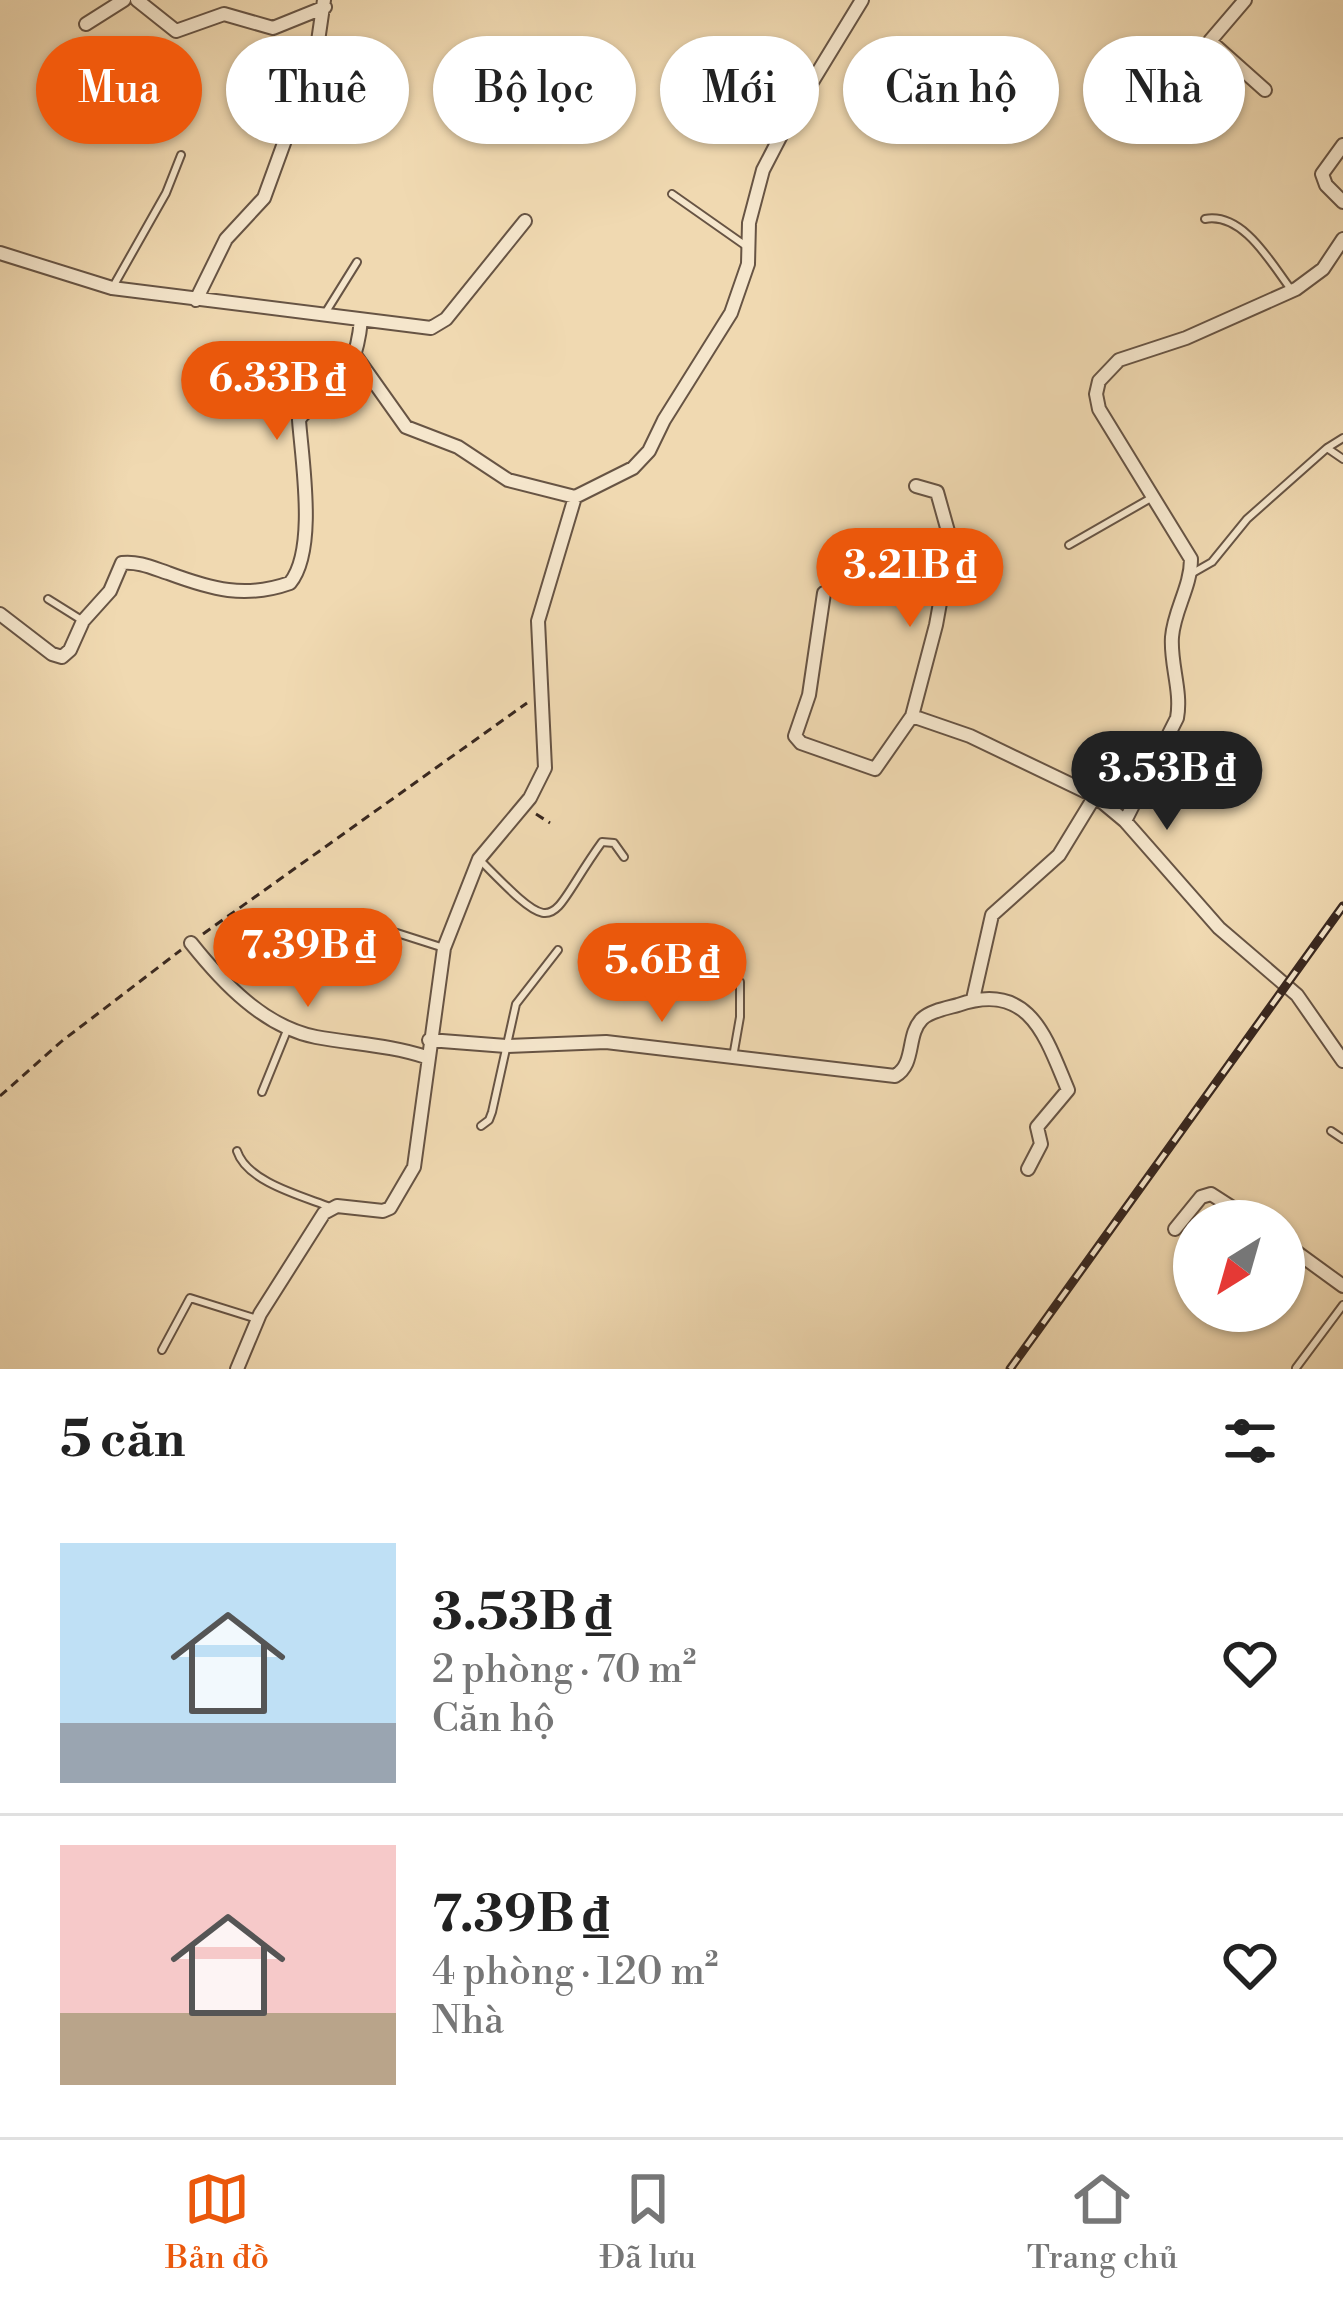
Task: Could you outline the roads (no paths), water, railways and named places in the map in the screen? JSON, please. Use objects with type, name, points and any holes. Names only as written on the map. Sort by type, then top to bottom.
[{"type":"street","points":[[86,24],[124,0]]},
{"type":"street","points":[[136,0],[176,31],[224,14],[272,28],[325,4]]},
{"type":"street","points":[[357,358],[406,427],[458,447],[508,481],[575,497],[589,494],[642,461],[731,313],[748,264],[749,223],[763,170],[862,0]]},
{"type":"street","points":[[1245,0],[1210,41],[1265,90]]},
{"type":"street","points":[[196,300],[226,239],[264,198],[316,55],[325,4]]},
{"type":"street","points":[[1343,145],[1322,174],[1343,202]]},
{"type":"street","points":[[0,253],[112,288],[438,326],[525,221]]},
{"type":"street","points":[[1125,821],[1177,718],[1172,642],[1191,574],[1186,545],[1100,409],[1099,381],[1119,360],[1186,338],[1292,291],[1323,269],[1343,239]]},
{"type":"street","points":[[0,614],[62,657],[83,621],[110,591],[117,568],[129,561],[226,592],[290,583],[300,566],[306,508],[299,420],[307,409],[324,401],[357,358],[361,320]]},
{"type":"street","points":[[824,593],[812,682],[795,736],[874,770],[912,716],[937,625],[951,542],[937,492],[916,486]]},
{"type":"street","points":[[237,1369],[257,1319],[330,1207],[383,1211],[396,1202],[414,1167],[444,947],[479,860],[524,806],[545,768],[538,621],[575,497]]},
{"type":"street","points":[[912,716],[970,736],[1095,796],[1125,821],[1206,915],[1298,994],[1343,1061]]},
{"type":"street","points":[[973,999],[992,915],[1059,855],[1095,796]]},
{"type":"street","points":[[191,943],[240,996],[288,1027],[314,1037],[379,1044],[427,1057]]},
{"type":"street","points":[[429,1040],[506,1046],[605,1042],[895,1076],[906,1067],[920,1021],[973,999],[1004,1000],[1040,1026],[1068,1090],[1037,1127],[1042,1144],[1028,1168]]},
{"type":"street","points":[[1305,1258],[1343,1286]]},
{"type":"lane","points":[[112,288],[166,193],[181,155]]},
{"type":"lane","points":[[672,194],[749,248]]},
{"type":"lane","points":[[1205,219],[1216,217],[1241,230],[1292,291]]},
{"type":"lane","points":[[324,316],[357,262]]},
{"type":"lane","points":[[1191,574],[1211,562],[1247,519],[1343,438]]},
{"type":"lane","points":[[1327,448],[1343,459]]},
{"type":"lane","points":[[1069,545],[1154,496]]},
{"type":"lane","points":[[48,599],[83,621]]},
{"type":"lane","points":[[479,860],[528,908],[544,914],[561,908],[602,842],[610,840],[624,857]]},
{"type":"lane","points":[[375,926],[444,947]]},
{"type":"lane","points":[[481,1126],[492,1112],[516,1004],[558,950]]},
{"type":"lane","points":[[733,1057],[740,982]]},
{"type":"lane","points":[[262,1092],[288,1027]]},
{"type":"lane","points":[[1331,1132],[1343,1139]]},
{"type":"lane","points":[[237,1150],[243,1164],[262,1177],[330,1207]]},
{"type":"lane","points":[[163,1350],[190,1298],[257,1319]]},
{"type":"lane","points":[[1296,1368],[1343,1305]]},
{"type":"railway","points":[[1010,1369],[1343,906]]}]
